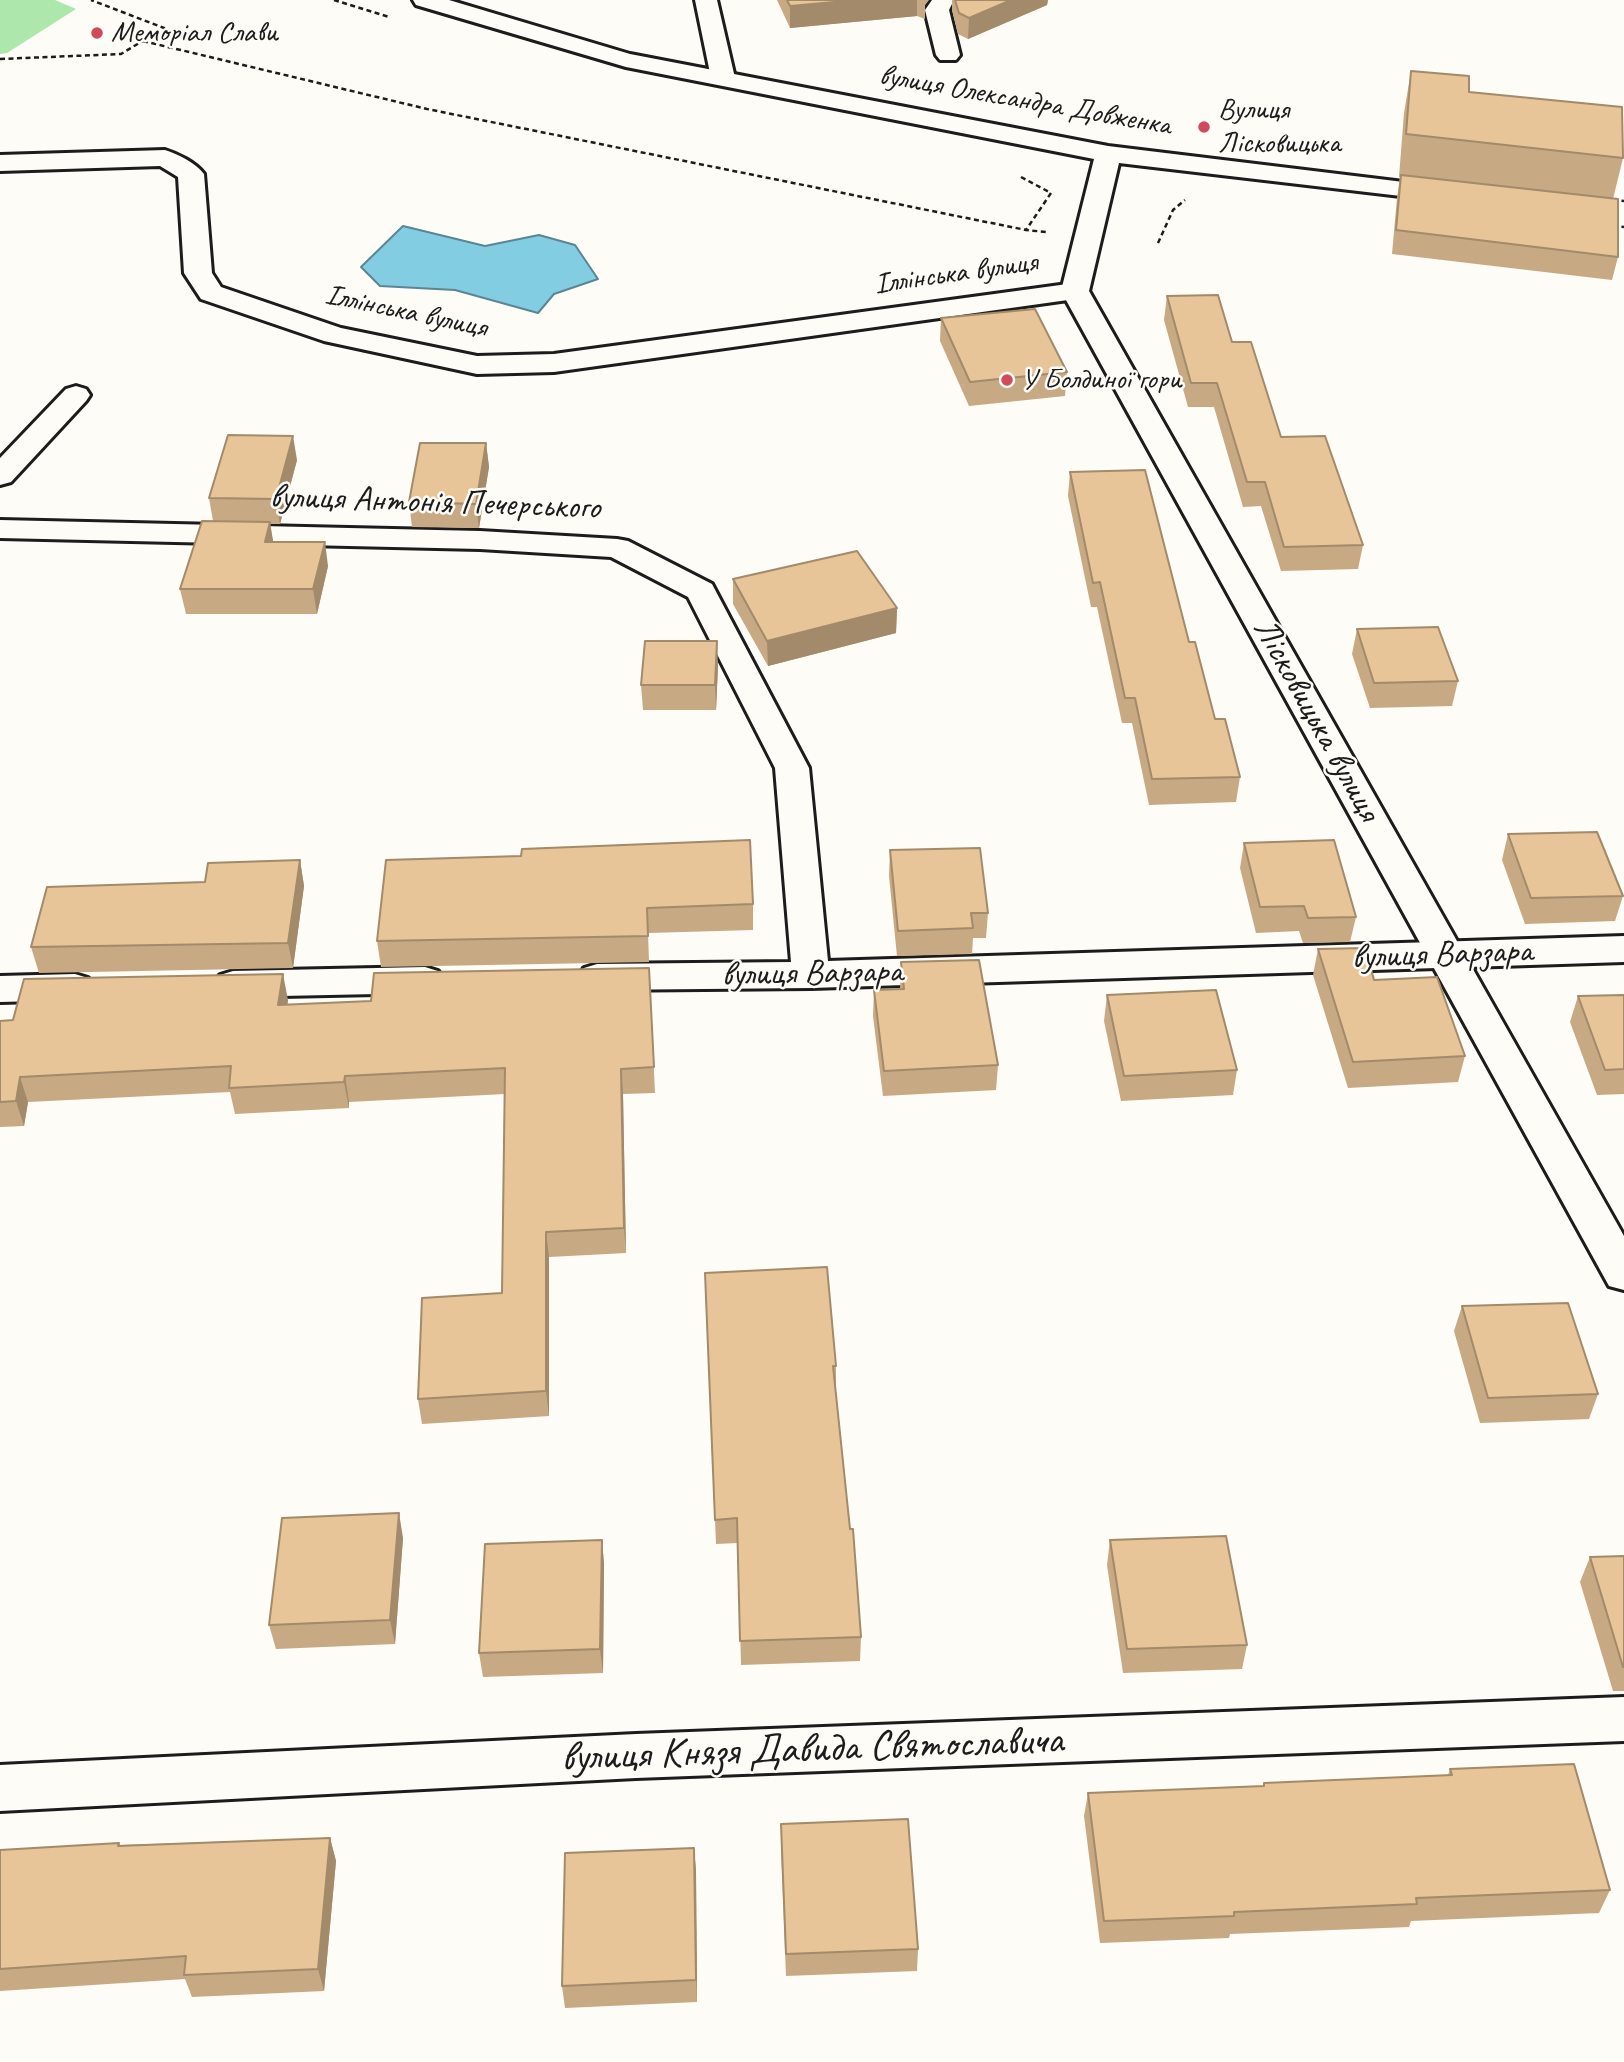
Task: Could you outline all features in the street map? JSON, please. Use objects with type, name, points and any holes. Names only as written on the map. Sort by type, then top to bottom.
[{"type":"street","name":"вулиця Олександра Довженка","points":[[424,0],[625,60],[1108,155],[1475,197]]},
{"type":"street","points":[[706,0],[723,78]]},
{"type":"street","points":[[943,0],[937,10],[948,55]]},
{"type":"street","points":[[1075,291],[1108,155]]},
{"type":"street","name":"Іллінська вулиця","points":[[0,163],[165,158],[191,174],[198,273],[211,293],[334,335],[477,365],[554,363],[1075,291]]},
{"type":"street","name":"Лісковицька вулиця","points":[[1075,291],[1624,1274]]},
{"type":"street","points":[[0,476],[76,395]]},
{"type":"street","name":"вулиця Антонія Печерського","points":[[0,529],[480,540],[617,548],[701,591],[792,768],[811,975]]},
{"type":"street","name":"вулиця Варзара","points":[[565,978],[811,975],[1624,949]]},
{"type":"street","points":[[193,985],[454,980]]},
{"type":"street","points":[[0,989],[110,987]]},
{"type":"street","name":"вулиця Князя Давида Святославича","points":[[0,1788],[636,1756],[1624,1719]]},
{"type":"path","points":[[0,59],[121,54],[164,28],[91,0]]},
{"type":"path","points":[[143,41],[427,109],[1026,230]]},
{"type":"green space","points":[[0,0],[55,0],[76,9],[7,53],[0,54]]},
{"type":"water","points":[[403,226],[485,246],[539,235],[575,245],[598,279],[554,294],[538,313],[455,290],[380,286],[361,267]]},
{"type":"building","points":[[787,0],[857,0],[790,6]]},
{"type":"building","points":[[955,0],[1011,0],[969,18],[959,13]]},
{"type":"building","points":[[1411,71],[1469,76],[1469,92],[1622,107],[1623,158],[1406,134]]},
{"type":"building","points":[[1401,175],[1618,199],[1618,257],[1396,230]]},
{"type":"building","points":[[1218,295],[1232,342],[1251,342],[1281,437],[1325,436],[1363,545],[1284,547],[1265,482],[1247,482],[1217,383],[1191,383],[1167,296]]},
{"type":"building","points":[[1035,309],[1067,372],[970,382],[941,318]]},
{"type":"building","points":[[228,435],[293,436],[276,499],[209,498]]},
{"type":"building","points":[[420,443],[486,443],[476,504],[409,502]]},
{"type":"building","points":[[1145,470],[1189,642],[1195,642],[1215,719],[1225,719],[1240,777],[1152,779],[1135,698],[1125,698],[1100,582],[1093,583],[1070,472]]},
{"type":"building","points":[[202,521],[270,522],[265,542],[325,542],[313,589],[180,589]]},
{"type":"building","points":[[857,551],[897,608],[767,641],[733,579]]},
{"type":"building","points":[[1438,627],[1458,681],[1374,683],[1357,629]]},
{"type":"building","points":[[645,641],[717,641],[715,685],[641,685]]},
{"type":"building","points":[[1597,832],[1623,896],[1531,898],[1508,834]]},
{"type":"building","points":[[750,840],[753,904],[647,908],[648,936],[377,941],[386,860],[521,856],[522,849]]},
{"type":"building","points":[[1334,840],[1356,917],[1308,918],[1304,906],[1260,907],[1244,843]]},
{"type":"building","points":[[980,848],[988,913],[971,913],[973,928],[898,931],[890,850]]},
{"type":"building","points":[[300,860],[288,943],[31,947],[47,887],[205,882],[208,863]]},
{"type":"building","points":[[1365,948],[1374,980],[1437,977],[1465,1056],[1353,1062],[1318,949]]},
{"type":"building","points":[[979,960],[998,1065],[884,1071],[874,990],[904,989],[901,962]]},
{"type":"building","points":[[649,968],[654,1067],[621,1069],[624,1228],[546,1232],[546,1391],[418,1399],[422,1298],[502,1293],[505,1068],[345,1076],[344,1082],[229,1088],[231,1066],[20,1077],[16,1101],[0,1102],[0,1021],[13,1020],[24,979],[283,974],[278,1005],[371,1001],[374,973]]},
{"type":"building","points":[[1216,990],[1237,1070],[1124,1076],[1107,995]]},
{"type":"building","points":[[1624,995],[1624,1069],[1605,1070],[1578,996]]},
{"type":"building","points":[[827,1267],[836,1366],[833,1366],[850,1529],[853,1529],[861,1637],[740,1641],[737,1518],[715,1520],[705,1273]]},
{"type":"building","points":[[1568,1303],[1598,1394],[1488,1398],[1462,1306]]},
{"type":"building","points":[[399,1513],[390,1620],[269,1625],[282,1518]]},
{"type":"building","points":[[1226,1536],[1247,1645],[1127,1649],[1110,1540]]},
{"type":"building","points":[[602,1540],[600,1649],[479,1653],[485,1544]]},
{"type":"building","points":[[1624,1556],[1624,1667],[1623,1667],[1590,1557]]},
{"type":"building","points":[[1574,1764],[1610,1890],[1416,1898],[1417,1904],[1104,1921],[1088,1793],[1452,1775],[1450,1769]]},
{"type":"building","points":[[908,1819],[918,1949],[786,1954],[781,1824]]},
{"type":"building","points":[[330,1838],[318,1969],[184,1975],[186,1956],[0,1969],[0,1850],[119,1843],[118,1846]]},
{"type":"building","points":[[694,1848],[696,1980],[562,1986],[565,1853]]},
{"type":"place","name":"Меморіал Слави","points":[[97,33]]},
{"type":"place","name":"Вулиця Лісковицька","points":[[1204,127]]},
{"type":"place","name":"У Болдиної гори","points":[[1007,380]]}]
